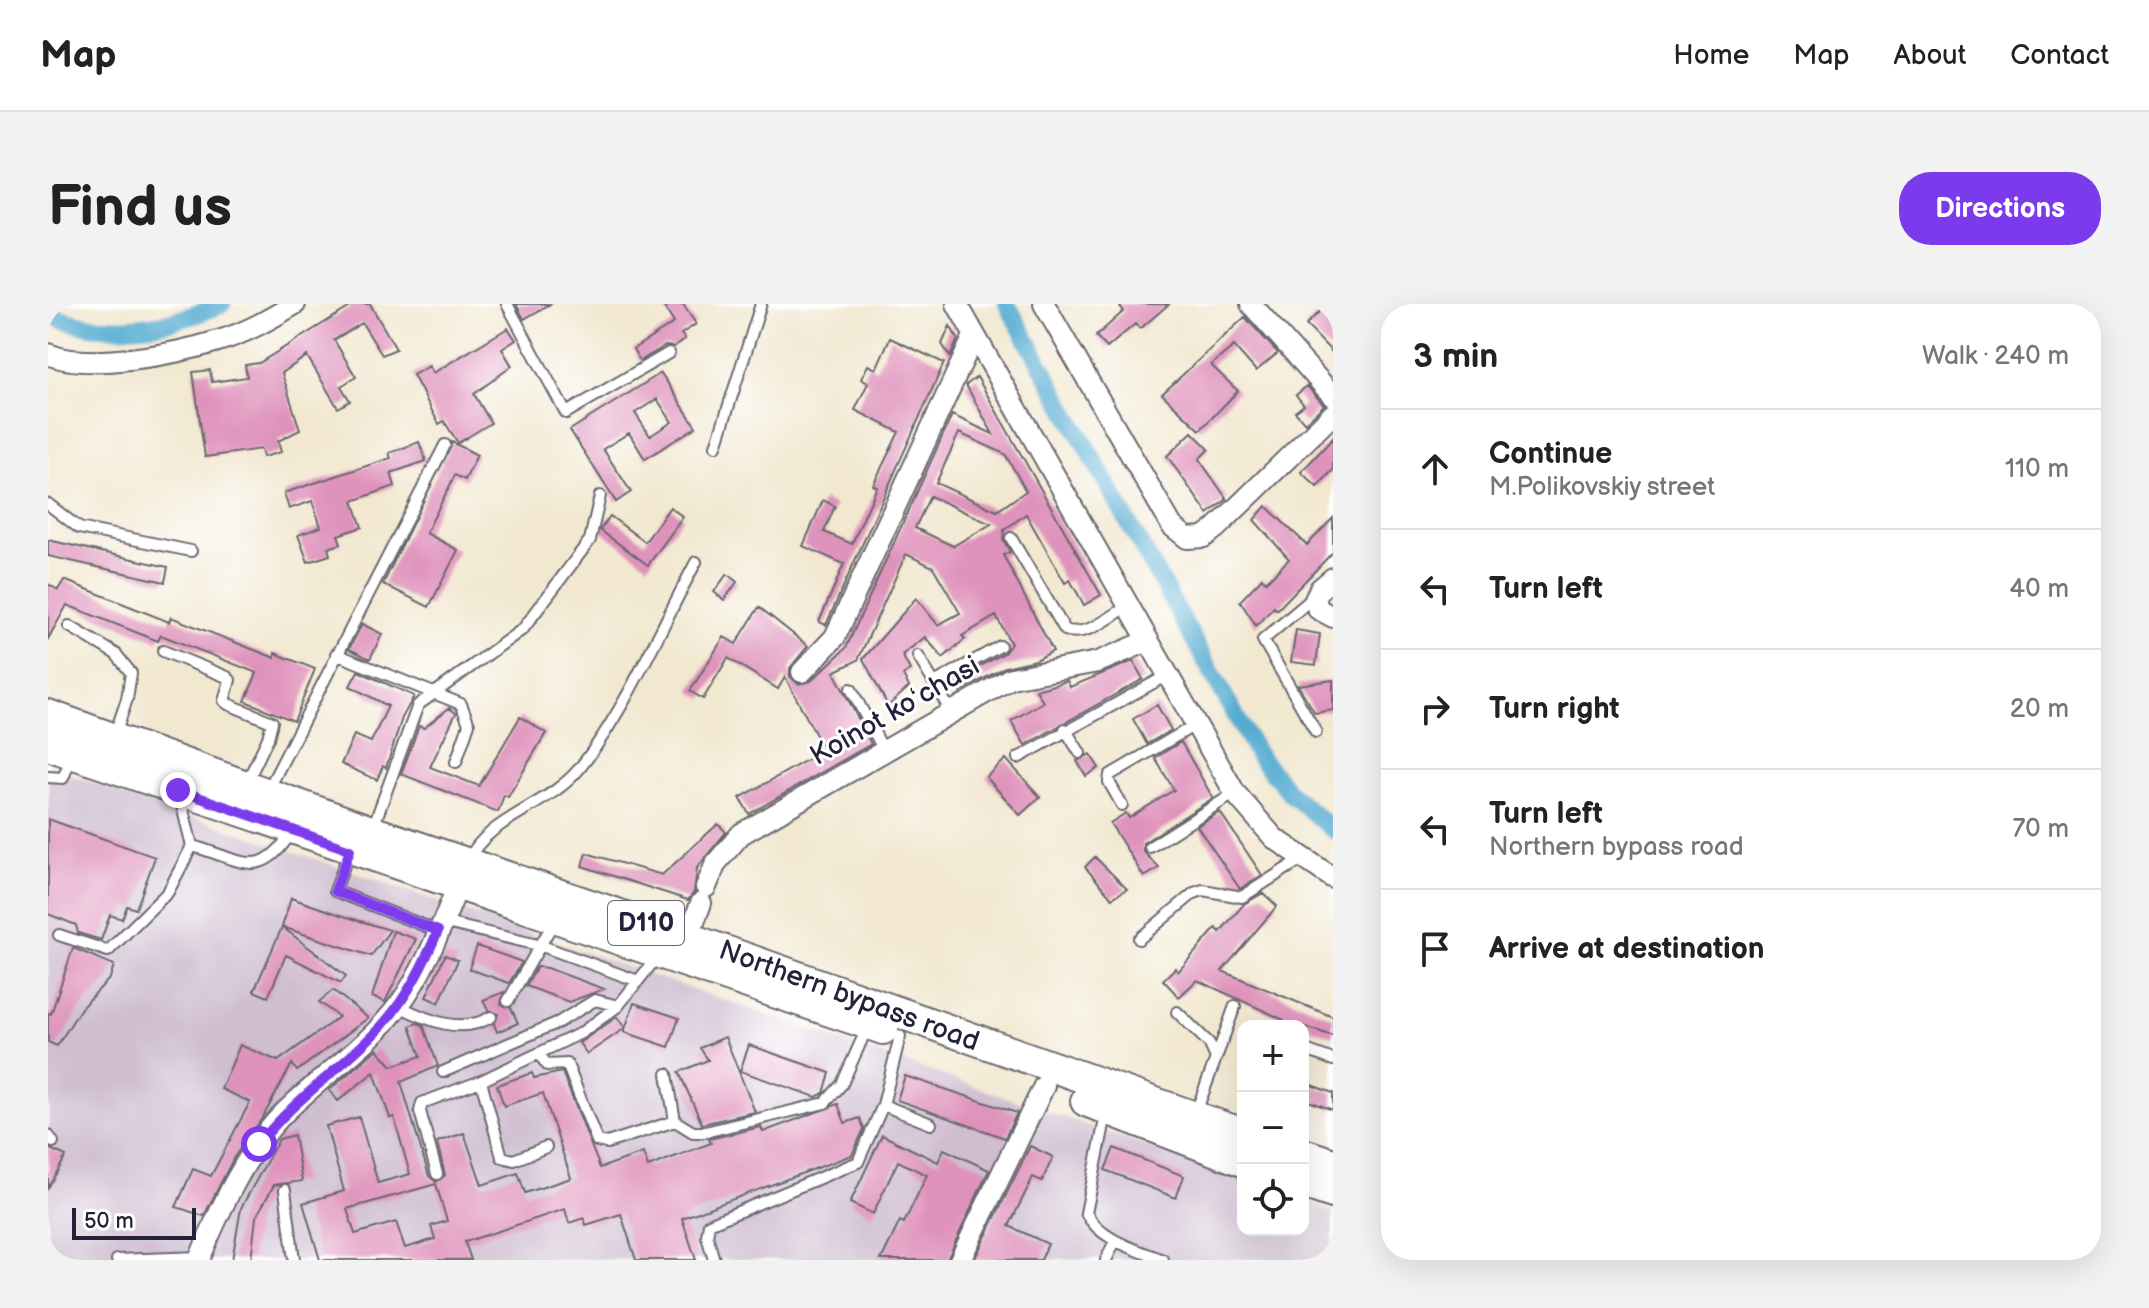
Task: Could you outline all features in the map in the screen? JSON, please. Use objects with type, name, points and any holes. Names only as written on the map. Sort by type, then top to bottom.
[{"type":"main road","name":"Northern bypass road","points":[[48,715],[256,790],[360,841]]},
{"type":"main road","name":"Northern bypass road","points":[[60,749],[293,828],[360,841],[463,874],[688,938],[1237,1132]]},
{"type":"main road","name":"Northern bypass road","points":[[463,874],[548,933],[661,952],[1044,1086],[1237,1159]]},
{"type":"street","points":[[48,354],[60,359],[98,360],[185,349],[217,342],[262,324],[295,304]]},
{"type":"street","points":[[957,304],[1235,793],[1274,838],[1300,860],[1333,878]]},
{"type":"street","points":[[1044,304],[1172,526],[1187,538],[1204,537],[1216,528],[1333,414]]},
{"type":"street","points":[[1251,304],[1333,396]]},
{"type":"street","points":[[802,672],[835,637],[974,336]]},
{"type":"street","points":[[1333,578],[1317,595],[1318,609],[1333,617]]},
{"type":"street","name":"Koinot koʻchasi","points":[[688,938],[716,863],[741,834],[950,710],[1011,678],[1098,662],[1148,641]]},
{"type":"street","points":[[200,1259],[238,1179],[281,1115],[399,1006],[440,927],[463,874]]},
{"type":"street","points":[[960,1260],[1044,1086]]},
{"type":"lane","points":[[507,304],[566,413],[669,353]]},
{"type":"lane","points":[[716,446],[761,304]]},
{"type":"lane","points":[[256,790],[336,654],[445,445]]},
{"type":"lane","points":[[600,496],[590,540],[523,629],[418,705],[360,841],[335,891],[440,927],[548,933],[638,981]]},
{"type":"lane","points":[[48,504],[79,528],[191,551]]},
{"type":"lane","points":[[1011,538],[1065,630],[1073,633],[1091,628],[1128,606]]},
{"type":"lane","points":[[463,874],[482,837],[549,798],[577,772],[599,742],[696,562]]},
{"type":"lane","points":[[1316,732],[1263,640],[1317,595]]},
{"type":"lane","points":[[69,626],[116,654],[131,673],[127,699],[113,739]]},
{"type":"lane","points":[[934,683],[1000,646]]},
{"type":"lane","points":[[163,651],[227,677],[230,680],[224,701],[272,722],[256,790]]},
{"type":"lane","points":[[336,654],[461,704],[467,712],[468,734],[456,762]]},
{"type":"lane","points":[[918,656],[950,710]]},
{"type":"lane","points":[[1018,758],[1065,729],[1166,676]]},
{"type":"lane","points":[[851,689],[883,749]]},
{"type":"lane","points":[[1122,805],[1109,782],[1110,775],[1195,725]]},
{"type":"lane","points":[[1065,729],[1080,753]]},
{"type":"lane","points":[[48,777],[63,778],[60,749]]},
{"type":"lane","points":[[59,935],[108,951],[168,892],[192,846],[178,790]]},
{"type":"lane","points":[[1150,847],[1235,793]]},
{"type":"lane","points":[[192,846],[241,861],[264,863],[282,847],[293,828]]},
{"type":"lane","points":[[1139,939],[1194,893],[1203,890],[1242,897],[1300,860]]},
{"type":"lane","points":[[508,1001],[548,933]]},
{"type":"lane","points":[[437,1174],[420,1106],[540,1055],[581,1033],[618,1006],[661,952]]},
{"type":"lane","points":[[443,1072],[559,1022],[595,1000],[618,1006]]},
{"type":"lane","points":[[399,1006],[446,1024],[475,1024],[491,1017]]},
{"type":"lane","points":[[1195,1117],[1235,1006]]},
{"type":"lane","points":[[1177,1012],[1209,1043],[1216,1058]]},
{"type":"lane","points":[[667,1074],[675,1121],[693,1132],[705,1132],[825,1103],[842,1084],[868,1024]]},
{"type":"lane","points":[[714,1260],[707,1236],[709,1224],[858,1162],[883,1105],[900,1036]]},
{"type":"lane","points":[[1309,1051],[1333,1060]]},
{"type":"lane","points":[[540,1055],[547,1065],[564,1062],[569,1067],[597,1141],[607,1143],[675,1121]]},
{"type":"lane","points":[[481,1081],[502,1157],[514,1160],[546,1147]]},
{"type":"lane","points":[[883,1105],[931,1124]]},
{"type":"lane","points":[[1107,1109],[1086,1213],[1090,1221],[1115,1241],[1163,1260]]},
{"type":"lane","points":[[285,1190],[294,1260]]},
{"type":"lane","points":[[1106,1260],[1115,1241]]},
{"type":"lane","points":[[117,1260],[200,1259]]},
{"type":"shaded area","points":[[48,767],[1237,1177],[1237,1236],[1309,1236],[1309,1202],[1333,1211],[1333,1260],[48,1260]]},
{"type":"building","points":[[355,304],[370,304],[396,349],[382,355],[362,323],[334,340],[356,377],[341,386],[350,401],[338,408],[307,356],[282,373],[300,430],[278,441],[281,452],[263,457],[261,449],[205,457],[193,372],[210,370],[212,382],[247,377],[245,365],[259,363]]},
{"type":"building","points":[[516,304],[550,304],[524,319]]},
{"type":"building","points":[[662,304],[683,304],[696,324],[681,334],[685,339],[674,347],[665,346],[640,361],[633,349],[674,323]]},
{"type":"building","points":[[1118,304],[1169,304],[1140,329],[1135,324],[1107,348],[1096,336],[1124,311]]},
{"type":"building","points":[[1327,304],[1333,304],[1333,353],[1306,325]]},
{"type":"building","points":[[1245,317],[1278,353],[1256,371],[1234,346],[1211,365],[1238,391],[1200,430],[1162,394]]},
{"type":"building","points":[[950,326],[958,339],[950,357],[942,344]]},
{"type":"building","points":[[508,328],[516,340],[502,349],[512,366],[474,394],[491,423],[458,443],[444,421],[439,424],[413,375],[429,366],[433,373]]},
{"type":"building","points":[[890,338],[944,363],[826,625],[819,622],[844,564],[803,546],[823,500],[835,506],[824,532],[852,544],[877,487],[873,485],[899,432],[855,410],[868,383],[861,379],[868,365],[876,369]]},
{"type":"building","points":[[661,373],[696,427],[645,459],[629,433],[603,449],[631,492],[616,502],[570,430]],"holes":[[[657,399],[672,422],[650,436],[635,413]]]},
{"type":"building","points":[[977,377],[1101,595],[1084,605],[1070,580],[1065,583],[1026,514],[1004,530],[1003,539],[1010,552],[1003,555],[1053,651],[1036,660],[1005,667],[960,692],[954,681],[1004,653],[1011,644],[996,616],[962,636],[965,639],[943,658],[925,637],[902,655],[910,670],[903,675],[909,687],[888,706],[863,659],[916,598],[938,625],[960,613],[933,567],[906,554],[858,660],[834,672],[871,744],[749,814],[740,798],[824,750],[785,677],[778,689],[728,658],[703,699],[690,691],[724,637],[736,644],[759,607],[808,646],[790,668],[790,676],[798,684],[811,681],[846,648],[952,415],[993,434],[966,385]],"holes":[[[959,433],[1005,454],[1026,491],[997,511],[936,483]],[[930,496],[991,524],[953,546],[915,528]]]},
{"type":"building","points":[[1307,386],[1324,405],[1305,423],[1295,412],[1304,405],[1296,395]]},
{"type":"building","points":[[1192,432],[1209,449],[1199,459],[1227,499],[1208,514],[1167,456]]},
{"type":"building","points":[[1333,438],[1333,470],[1317,487],[1301,472]]},
{"type":"building","points":[[419,442],[426,461],[391,473],[395,486],[353,501],[362,527],[338,535],[341,544],[328,548],[330,555],[308,562],[298,535],[321,527],[312,501],[289,509],[284,493],[391,458],[389,453]]},
{"type":"building","points":[[452,442],[477,455],[465,480],[455,475],[426,533],[458,550],[429,607],[383,584]]},
{"type":"building","points":[[1266,506],[1307,545],[1333,518],[1333,552],[1277,610],[1274,607],[1256,626],[1240,601],[1262,578],[1266,582],[1289,559],[1254,520]]},
{"type":"building","points":[[670,507],[683,517],[648,565],[600,530],[610,516],[645,542]]},
{"type":"building","points":[[48,540],[168,567],[165,582],[48,556]]},
{"type":"building","points":[[727,574],[737,582],[724,600],[714,592]]},
{"type":"building","points":[[64,580],[169,622],[171,617],[275,658],[275,653],[315,669],[294,721],[245,701],[257,673],[161,635],[158,641],[67,605],[48,639],[48,584],[58,590]]},
{"type":"building","points":[[362,624],[382,634],[370,659],[349,649]]},
{"type":"building","points":[[1296,630],[1320,634],[1316,665],[1291,662]]},
{"type":"building","points":[[1133,661],[1143,679],[1025,745],[1011,721],[1043,702],[1036,690],[1067,681],[1070,687]]},
{"type":"building","points":[[358,671],[414,696],[402,718],[386,768],[383,766],[377,780],[341,764],[354,735],[371,742],[388,706],[350,686]]},
{"type":"building","points":[[1333,680],[1333,710],[1315,713],[1298,685]]},
{"type":"building","points":[[1157,705],[1171,730],[1147,744],[1133,719]]},
{"type":"building","points":[[449,708],[456,713],[430,767],[479,786],[520,717],[546,733],[508,797],[504,795],[498,812],[401,774],[419,726],[424,728]]},
{"type":"building","points":[[1181,742],[1213,798],[1143,843],[1143,851],[1159,868],[1144,877],[1110,823],[1126,813],[1129,818],[1174,790],[1155,758]]},
{"type":"building","points":[[1090,754],[1099,768],[1086,776],[1077,761]]},
{"type":"building","points":[[1006,759],[1040,797],[1020,815],[986,777]]},
{"type":"building","points":[[1220,812],[1262,875],[1240,889],[1197,826]]},
{"type":"building","points":[[48,819],[155,857],[136,909],[127,906],[122,919],[110,915],[101,940],[78,933],[76,925],[48,914]]},
{"type":"building","points":[[718,824],[726,832],[697,868],[694,892],[688,900],[582,866],[586,853],[662,875]]},
{"type":"building","points":[[1095,857],[1127,889],[1112,898],[1085,867]]},
{"type":"building","points":[[1263,893],[1277,906],[1222,971],[1333,1017],[1333,1036],[1309,1028],[1309,1020],[1284,1020],[1197,980],[1179,997],[1163,980],[1175,968],[1178,972],[1216,928],[1220,932],[1244,904]]},
{"type":"building","points":[[291,898],[390,930],[371,956],[282,927]]},
{"type":"building","points":[[282,927],[346,976],[341,983],[286,955],[268,997],[254,991]]},
{"type":"building","points":[[393,931],[416,939],[385,1002],[372,997]]},
{"type":"building","points":[[477,946],[522,962],[509,983],[469,969]]},
{"type":"building","points":[[73,948],[114,965],[110,978],[81,1008],[57,1046],[48,1042],[48,1013],[51,1014]]},
{"type":"building","points":[[445,955],[458,960],[439,1003],[426,997]]},
{"type":"building","points":[[537,967],[604,989],[569,1002],[526,986]]},
{"type":"building","points":[[333,990],[368,1018],[297,1071],[292,1064],[263,1117],[234,1157],[204,1216],[176,1207],[193,1169],[211,1176],[250,1102],[221,1089],[240,1045],[278,1061],[339,1017],[319,1002]]},
{"type":"building","points":[[504,992],[501,1004],[511,1008],[518,1023],[497,1032],[494,1024],[498,1014],[488,1010],[483,1000]]},
{"type":"building","points":[[634,1003],[679,1018],[669,1047],[624,1032]]},
{"type":"building","points":[[617,1017],[625,1028],[587,1054],[579,1043]]},
{"type":"building","points":[[417,1023],[423,1025],[438,1066],[401,1082],[429,1176],[436,1182],[445,1175],[437,1142],[464,1133],[482,1185],[518,1173],[525,1193],[571,1178],[543,1093],[504,1106],[497,1085],[532,1073],[534,1078],[562,1072],[600,1168],[643,1153],[648,1167],[711,1143],[709,1139],[761,1127],[763,1132],[838,1104],[845,1123],[860,1118],[864,1129],[852,1155],[682,1218],[696,1260],[636,1260],[621,1214],[586,1225],[584,1218],[569,1223],[565,1209],[465,1242],[471,1260],[320,1260],[303,1203],[344,1191],[326,1126],[359,1117],[378,1183],[410,1174],[394,1117],[390,1118],[374,1072],[338,1101],[329,1090],[377,1049],[392,1066],[421,1056],[410,1026]],"holes":[[[436,1184],[447,1221],[431,1226],[435,1239],[405,1248],[396,1222],[355,1234],[347,1209]]]},
{"type":"building","points":[[725,1037],[755,1112],[702,1124],[679,1072],[708,1060],[700,1048]]},
{"type":"building","points":[[749,1045],[830,1073],[824,1093],[816,1097],[740,1071]]},
{"type":"building","points":[[905,1076],[1017,1113],[1005,1138],[897,1100]]},
{"type":"building","points":[[1309,1084],[1333,1093],[1333,1110],[1309,1101]]},
{"type":"building","points":[[294,1135],[302,1181],[274,1185],[256,1217],[251,1260],[232,1260],[241,1208],[279,1139]]},
{"type":"building","points":[[882,1135],[938,1162],[944,1149],[989,1170],[947,1260],[881,1260],[900,1221],[904,1223],[927,1175],[898,1161],[873,1214],[850,1203]]},
{"type":"building","points":[[1030,1146],[1053,1157],[1042,1181],[1033,1177],[1009,1226],[1048,1244],[1041,1260],[974,1260]]},
{"type":"building","points":[[48,1148],[66,1156],[48,1188]]},
{"type":"building","points":[[1114,1148],[1184,1176],[1176,1198],[1105,1170]]},
{"type":"waterway","points":[[48,314],[90,326],[136,327],[181,319],[222,304]]},
{"type":"waterway","points":[[1007,304],[1257,754],[1291,794],[1333,830]]},
{"type":"route","points":[[178,790],[350,850],[335,891],[438,931],[399,1006],[360,1046],[281,1115],[259,1144]]}]
